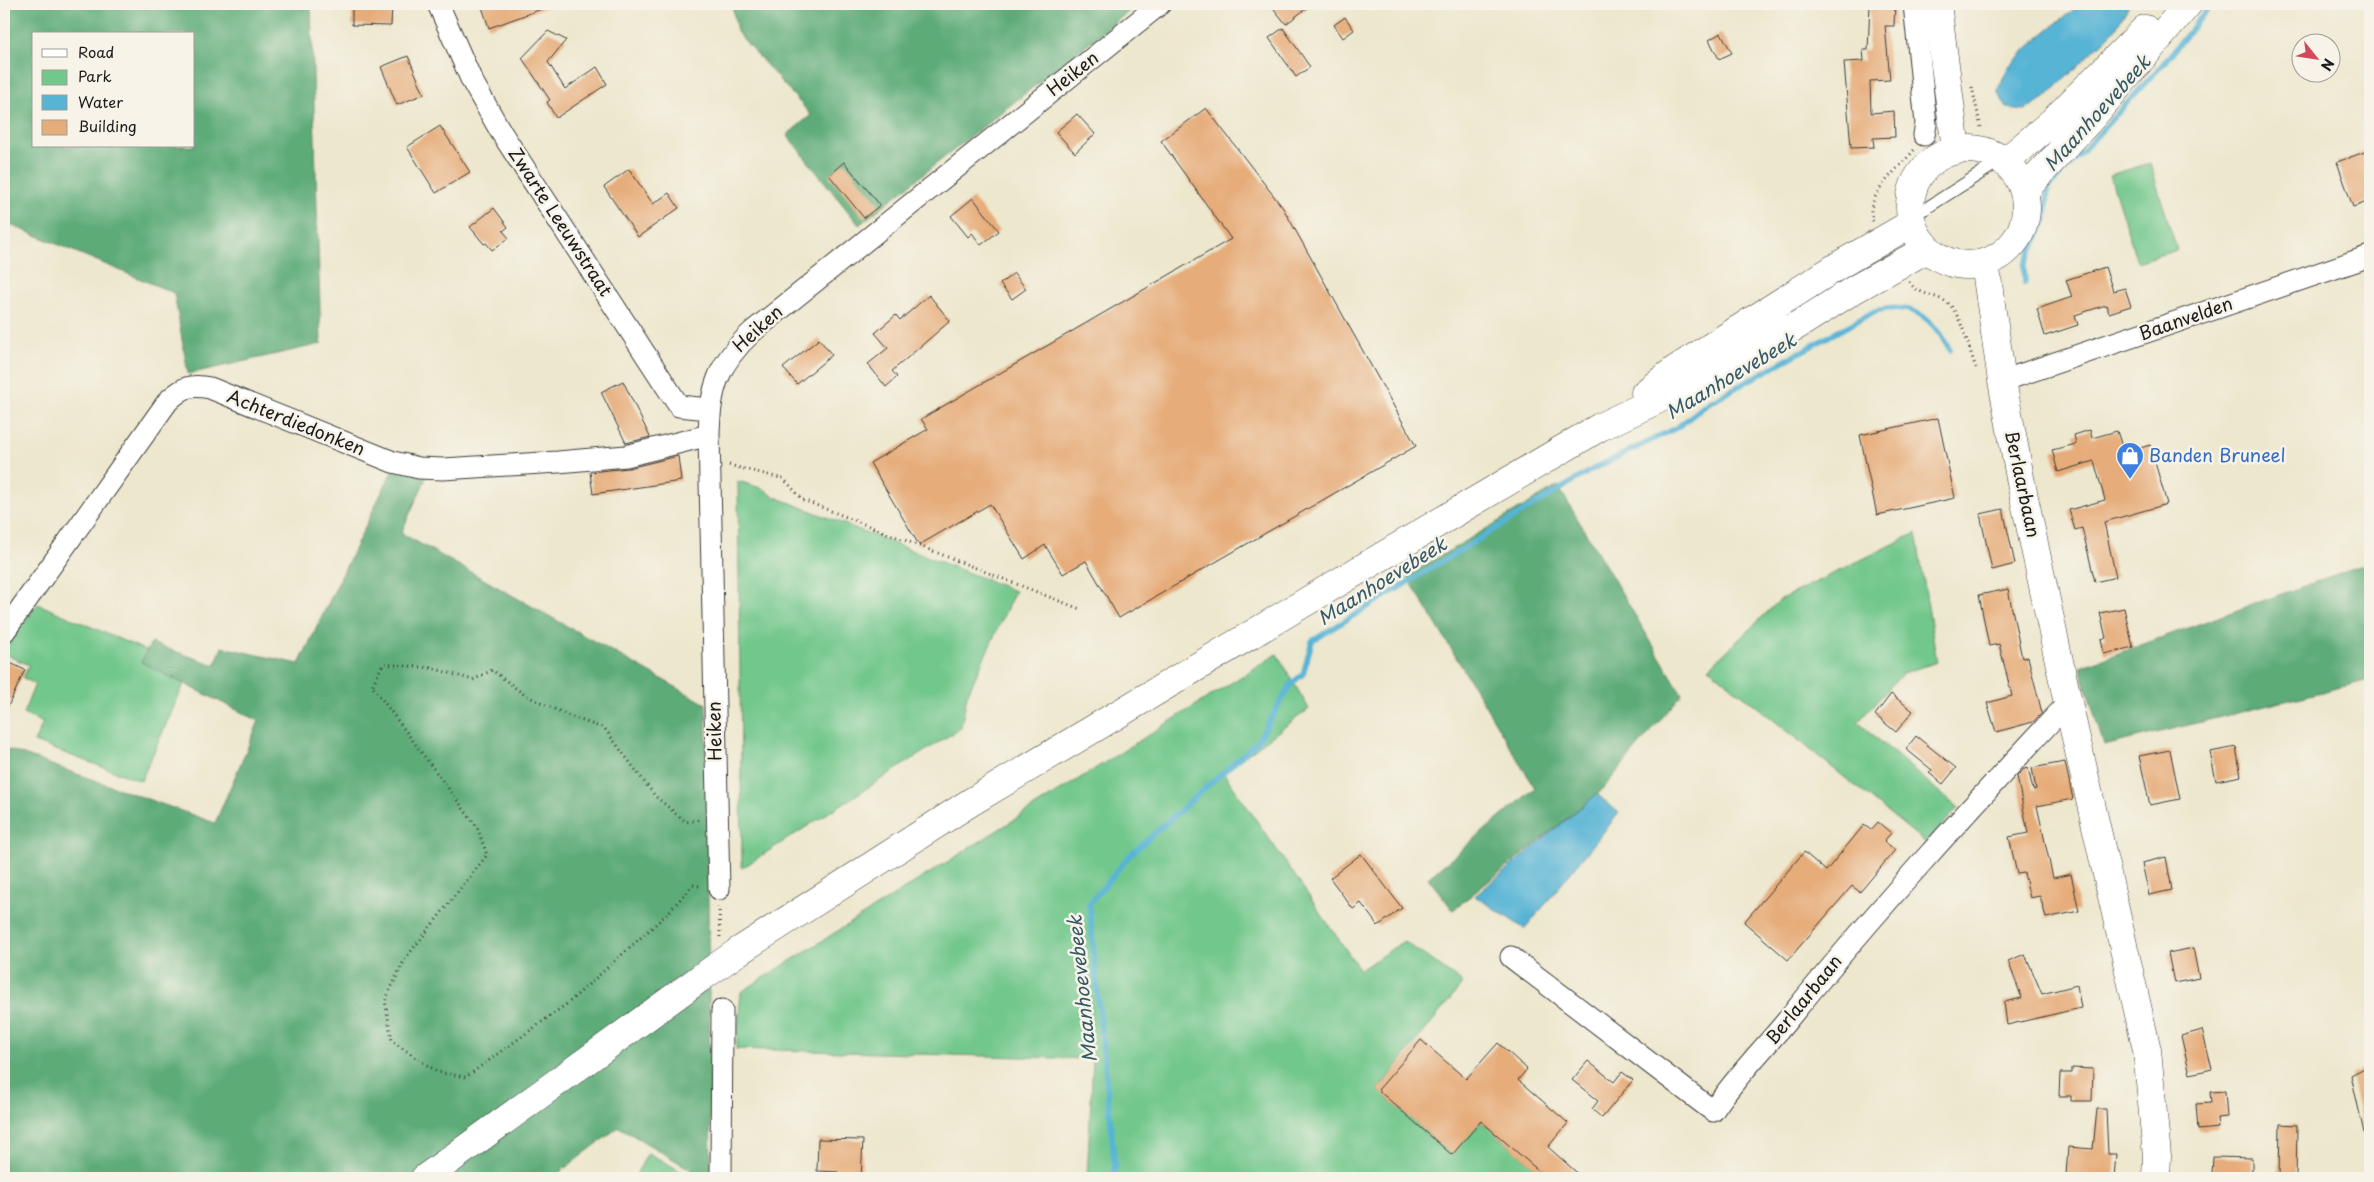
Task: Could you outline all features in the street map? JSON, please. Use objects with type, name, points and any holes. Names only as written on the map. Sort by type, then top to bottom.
[{"type":"main road","points":[[1937,4],[1956,149]]},
{"type":"main road","points":[[2003,159],[2013,155],[2053,121],[2139,36],[2168,4]]},
{"type":"main road","points":[[2025,190],[2094,115],[2188,4]]},
{"type":"main road","points":[[1976,148],[1995,154],[2003,159],[2020,178],[2025,190],[2027,213],[2020,234],[2005,252],[1985,263],[1954,264],[1939,258],[1927,249],[1918,236],[1911,219],[1912,193],[1920,173],[1930,162],[1942,154],[1956,149],[1976,148]]},
{"type":"main road","points":[[1600,427],[1676,369],[1911,219]]},
{"type":"main road","points":[[425,1178],[702,977],[971,802],[1600,427],[1682,388],[1798,325],[1855,289],[1927,249]]},
{"type":"main road","name":"Berlaarbaan","points":[[1985,263],[2002,381],[2068,703],[2147,1050],[2156,1156],[2156,1178]]},
{"type":"street","name":"Zwarte Leeuwstraat","points":[[438,4],[472,81],[501,132],[679,406],[709,409]]},
{"type":"street","name":"Heiken","points":[[718,889],[709,409],[718,373],[733,349],[752,332],[1160,4]]},
{"type":"street","points":[[1914,4],[1926,124],[1924,135]]},
{"type":"street","name":"Baanvelden","points":[[2002,381],[2370,256]]},
{"type":"street","name":"Achterdiedonken","points":[[4,632],[168,401],[181,389],[197,386],[210,388],[393,462],[418,468],[486,467],[626,456],[709,435]]},
{"type":"street","name":"Berlaarbaan","points":[[1511,957],[1713,1111],[1725,1093],[1767,1045],[1840,955],[2068,703]]},
{"type":"street","points":[[721,1178],[722,1010]]},
{"type":"lane","points":[[1911,219],[2003,159]]},
{"type":"path","points":[[1874,223],[1870,216],[1870,204],[1924,135]]},
{"type":"path","points":[[1904,276],[1913,288],[1949,304],[1959,322],[1980,380],[2002,381]]},
{"type":"path","points":[[709,460],[784,479],[803,500],[1080,609]]},
{"type":"path","points":[[717,818],[686,822],[655,796],[606,729],[567,715],[525,694],[492,670],[472,680],[432,668],[383,664],[372,686],[477,826],[486,855],[405,959],[385,1001],[392,1041],[437,1072],[466,1077],[568,1003],[667,914],[693,886],[718,889]]},
{"type":"green space","points":[[4,4],[311,4],[321,344],[188,374],[174,293],[4,222]]},
{"type":"green space","points":[[732,4],[1138,4],[859,225],[787,135],[811,115],[737,32]]},
{"type":"green space","points":[[2150,163],[2177,250],[2137,262],[2110,175]]},
{"type":"green space","points":[[394,467],[427,476],[401,533],[706,704],[711,1178],[705,1178],[619,1127],[552,1178],[4,1178],[4,748],[215,823],[259,721],[141,662],[151,643],[215,665],[222,647],[299,664]]},
{"type":"green space","points":[[738,481],[764,489],[773,496],[1015,591],[967,695],[961,728],[742,868]]},
{"type":"green space","points":[[1558,486],[1682,694],[1601,791],[1453,910],[1428,878],[1535,788],[1407,576]]},
{"type":"green space","points":[[1916,533],[1937,662],[1903,673],[1858,722],[1958,808],[1926,843],[1709,668],[1781,599]]},
{"type":"green space","points":[[2370,562],[2370,680],[2104,746],[2080,667]]},
{"type":"green space","points":[[38,604],[147,651],[142,662],[184,684],[141,781],[34,742],[43,723],[23,714],[35,684],[23,678],[29,665],[4,654],[4,648]]},
{"type":"green space","points":[[1277,654],[1309,709],[1223,772],[1360,970],[1404,941],[1463,983],[1378,1090],[1451,1154],[1481,1121],[1547,1178],[1087,1178],[1093,1059],[736,1049],[741,992]]},
{"type":"green space","points":[[648,1153],[690,1176],[689,1178],[634,1178]]},
{"type":"water","points":[[2081,4],[2130,4],[2114,31],[2045,98],[2025,110],[2007,108],[1997,91],[2009,66],[2040,36]]},
{"type":"water","points":[[1597,794],[1619,813],[1525,929],[1475,896]]},
{"type":"building","points":[[360,4],[392,4],[391,26],[352,25],[352,6],[360,6]]},
{"type":"building","points":[[481,4],[550,4],[550,6],[489,28]]},
{"type":"building","points":[[1270,4],[1312,4],[1286,24]]},
{"type":"building","points":[[1870,4],[1895,4],[1894,26],[1885,26],[1890,80],[1870,81],[1871,113],[1894,111],[1895,137],[1873,138],[1874,147],[1851,148],[1844,62],[1864,61],[1863,50],[1868,50]]},
{"type":"building","points":[[1345,17],[1354,30],[1343,38],[1334,25]]},
{"type":"building","points":[[1283,28],[1310,67],[1296,77],[1269,38]]},
{"type":"building","points":[[548,31],[566,40],[548,62],[565,89],[597,67],[607,84],[556,118],[547,102],[550,100],[522,58]]},
{"type":"building","points":[[1721,33],[1732,53],[1719,59],[1709,40]]},
{"type":"building","points":[[408,56],[424,94],[397,105],[381,67]]},
{"type":"building","points":[[1206,108],[1283,208],[1416,446],[1119,618],[1086,561],[1063,574],[1045,545],[1024,559],[990,504],[919,545],[870,463],[928,429],[921,419],[1231,239],[1161,141]]},
{"type":"building","points":[[1077,114],[1095,134],[1075,153],[1056,132]]},
{"type":"building","points":[[440,126],[470,172],[436,193],[407,147]]},
{"type":"building","points":[[2370,150],[2370,201],[2353,207],[2337,162]]},
{"type":"building","points":[[844,162],[880,205],[864,218],[829,175]]},
{"type":"building","points":[[629,169],[653,204],[669,193],[679,208],[638,237],[604,187]]},
{"type":"building","points":[[973,198],[999,231],[981,245],[972,233],[968,237],[951,216]]},
{"type":"building","points":[[494,208],[508,227],[503,231],[509,238],[492,250],[486,243],[484,244],[470,227]]},
{"type":"building","points":[[2105,267],[2113,291],[2125,288],[2131,306],[2109,313],[2106,305],[2075,315],[2078,325],[2045,336],[2037,309],[2072,297],[2066,280]]},
{"type":"building","points":[[1014,273],[1026,289],[1012,299],[1000,284]]},
{"type":"building","points":[[929,295],[950,321],[892,371],[897,377],[886,387],[868,364],[888,348],[875,333],[896,315],[900,320]]},
{"type":"building","points":[[819,339],[832,355],[797,384],[783,368]]},
{"type":"building","points":[[623,381],[650,437],[626,443],[601,392]]},
{"type":"building","points":[[1938,418],[1955,498],[1877,515],[1860,435]]},
{"type":"building","points":[[2090,430],[2092,438],[2117,431],[2124,453],[2150,445],[2167,504],[2104,522],[2116,577],[2095,582],[2082,528],[2075,530],[2069,510],[2105,500],[2094,461],[2058,472],[2052,450],[2076,444],[2074,435]]},
{"type":"building","points":[[678,456],[681,481],[593,494],[590,472],[629,468]]},
{"type":"building","points":[[2003,509],[2015,564],[1992,570],[1980,514]]},
{"type":"building","points":[[2008,589],[2022,658],[2028,657],[2042,713],[2033,722],[1996,732],[1987,703],[2012,696],[1999,644],[1989,646],[1979,595]]},
{"type":"building","points":[[2124,608],[2133,647],[2104,654],[2101,639],[2106,638],[2100,613]]},
{"type":"building","points":[[4,660],[25,670],[4,715]]},
{"type":"building","points":[[1891,694],[1913,711],[1896,732],[1875,715]]},
{"type":"building","points":[[1916,736],[1956,768],[1943,784],[1929,773],[1932,770],[1906,749]]},
{"type":"building","points":[[2236,747],[2241,776],[2216,781],[2210,752]]},
{"type":"building","points":[[2170,750],[2180,799],[2150,805],[2139,756]]},
{"type":"building","points":[[2065,762],[2073,799],[2037,806],[2053,878],[2071,874],[2079,911],[2046,918],[2040,896],[2030,898],[2024,873],[2017,874],[2009,837],[2028,833],[2017,776],[2024,769],[2028,768],[2033,790],[2036,789],[2032,768]]},
{"type":"building","points":[[1878,822],[1891,833],[1884,841],[1895,850],[1860,892],[1852,886],[1788,960],[1744,922],[1804,852],[1826,871],[1864,825],[1871,830]]},
{"type":"building","points":[[1361,854],[1402,908],[1378,926],[1361,903],[1353,909],[1330,878]]},
{"type":"building","points":[[2166,857],[2172,890],[2149,895],[2142,863]]},
{"type":"building","points":[[2193,948],[2199,978],[2174,983],[2168,953]]},
{"type":"building","points":[[2025,954],[2042,994],[2077,985],[2081,1008],[2007,1025],[2004,1002],[2022,998],[2008,961]]},
{"type":"building","points":[[2202,1030],[2212,1069],[2190,1074],[2181,1036]]},
{"type":"building","points":[[1421,1040],[1466,1079],[1498,1043],[1527,1069],[1518,1080],[1568,1123],[1548,1147],[1583,1178],[1547,1178],[1481,1121],[1452,1155],[1378,1090]]},
{"type":"building","points":[[1588,1061],[1614,1082],[1622,1072],[1633,1080],[1602,1118],[1592,1109],[1598,1101],[1572,1080]]},
{"type":"building","points":[[2370,1065],[2370,1132],[2364,1133],[2351,1075]]},
{"type":"building","points":[[2072,1068],[2093,1069],[2092,1101],[2071,1101],[2071,1096],[2059,1096],[2060,1073],[2072,1073]]},
{"type":"building","points":[[2225,1091],[2227,1117],[2217,1118],[2218,1128],[2198,1130],[2196,1104],[2211,1103],[2210,1092]]},
{"type":"building","points":[[2097,1109],[2106,1109],[2108,1154],[2116,1154],[2114,1178],[2066,1175],[2068,1147],[2093,1149]]},
{"type":"building","points":[[2280,1124],[2297,1125],[2296,1178],[2279,1178]]},
{"type":"building","points":[[818,1139],[863,1140],[861,1178],[837,1178],[838,1172],[817,1171]]},
{"type":"building","points":[[2213,1157],[2252,1158],[2252,1178],[2222,1178],[2222,1175],[2212,1175]]},
{"type":"waterway","name":"Maanhoevebeek","points":[[2025,283],[2024,266],[2046,219],[2048,189],[2162,65],[2212,4]]},
{"type":"waterway","name":"Maanhoevebeek","points":[[1112,1178],[1115,1168],[1089,904],[1130,855],[1257,742],[1291,684],[1303,674],[1312,641],[1595,468],[1678,427],[1708,403],[1875,311],[1901,308],[1920,315],[1936,329],[1950,350]]},
{"type":"place","name":"Banden Bruneel","points":[[2130,480]]}]
